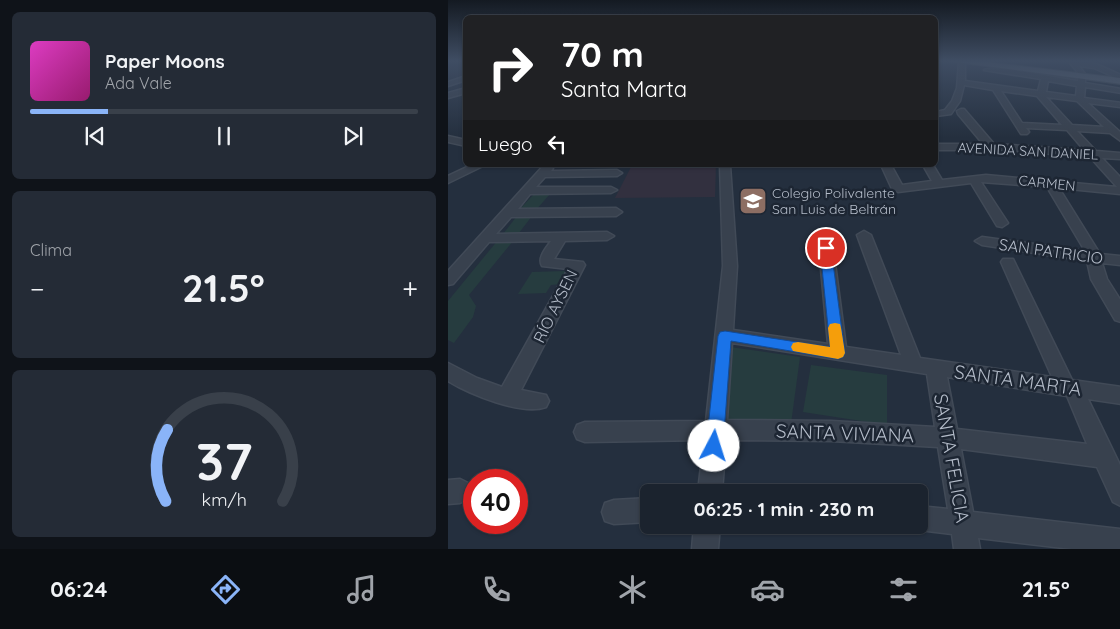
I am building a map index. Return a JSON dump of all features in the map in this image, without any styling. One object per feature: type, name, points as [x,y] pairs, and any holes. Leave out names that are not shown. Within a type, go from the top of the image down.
[{"type":"street","points":[[938,114],[951,110],[961,87]]},
{"type":"street","points":[[989,87],[1120,104],[1119,90],[1106,87]]},
{"type":"street","points":[[1041,94],[1043,87]]},
{"type":"street","points":[[1080,100],[1081,87]]},
{"type":"street","points":[[999,88],[1022,128],[1113,130]]},
{"type":"street","points":[[448,96],[463,91]]},
{"type":"street","points":[[1041,94],[1120,185]]},
{"type":"street","points":[[1080,100],[1120,138]]},
{"type":"street","points":[[961,111],[990,146]]},
{"type":"street","points":[[448,139],[463,142]]},
{"type":"street","name":"AVENIDA SAN DANIEL","points":[[938,147],[990,146],[1120,156]]},
{"type":"street","points":[[448,180],[476,167]]},
{"type":"street","points":[[711,484],[725,336],[730,255],[725,167]]},
{"type":"street","name":"CARMEN","points":[[887,167],[898,189],[1001,178],[1120,191]]},
{"type":"street","points":[[929,167],[939,184]]},
{"type":"street","points":[[448,280],[546,169],[617,173]]},
{"type":"street","points":[[974,180],[1002,223]]},
{"type":"street","points":[[1050,182],[1094,257],[1099,279],[1120,316]]},
{"type":"street","points":[[526,191],[611,190]]},
{"type":"street","points":[[507,213],[616,212]]},
{"type":"street","points":[[864,235],[925,366]]},
{"type":"street","points":[[485,238],[608,236]]},
{"type":"street","name":"RÍO AYSEN","points":[[507,398],[578,265],[547,263],[547,259],[560,237]]},
{"type":"street","name":"SAN PATRICIO","points":[[982,241],[1120,261]]},
{"type":"street","points":[[826,248],[838,353]]},
{"type":"street","points":[[1008,262],[1104,457],[1120,494]]},
{"type":"street","name":"SANTA MARTA","points":[[725,336],[1120,396]]},
{"type":"street","name":"SANTA FELICIA","points":[[925,366],[948,438],[967,549]]},
{"type":"street","points":[[448,371],[474,387],[507,398],[539,401]]},
{"type":"street","name":"SANTA VIVIANA","points":[[585,432],[716,430],[866,432],[948,438],[1104,457]]},
{"type":"street","points":[[614,512],[640,511]]},
{"type":"street","points":[[928,519],[1120,542]]},
{"type":"street","points":[[705,549],[706,534]]},
{"type":"shaded area","points":[[631,167],[716,167],[715,197],[615,198]]},
{"type":"green space","points":[[534,194],[550,194],[536,210],[519,210]]},
{"type":"green space","points":[[517,216],[532,216],[519,233],[503,234]]},
{"type":"green space","points":[[498,240],[513,241],[469,295],[476,306],[473,317],[454,343],[448,340],[448,301]]},
{"type":"green space","points":[[565,271],[567,273],[561,284],[551,285],[546,293],[518,294],[532,272]]},
{"type":"green space","points":[[730,347],[800,357],[791,424],[723,421]]},
{"type":"green space","points":[[811,365],[887,375],[887,425],[803,412]]},
{"type":"slow traffic","points":[[798,347],[838,353],[835,328]]},
{"type":"place","name":"Colegio Polivalente San Luis de Beltrán","points":[[753,201]]},
{"type":"route","points":[[714,446],[725,336],[838,353],[826,248]]}]
